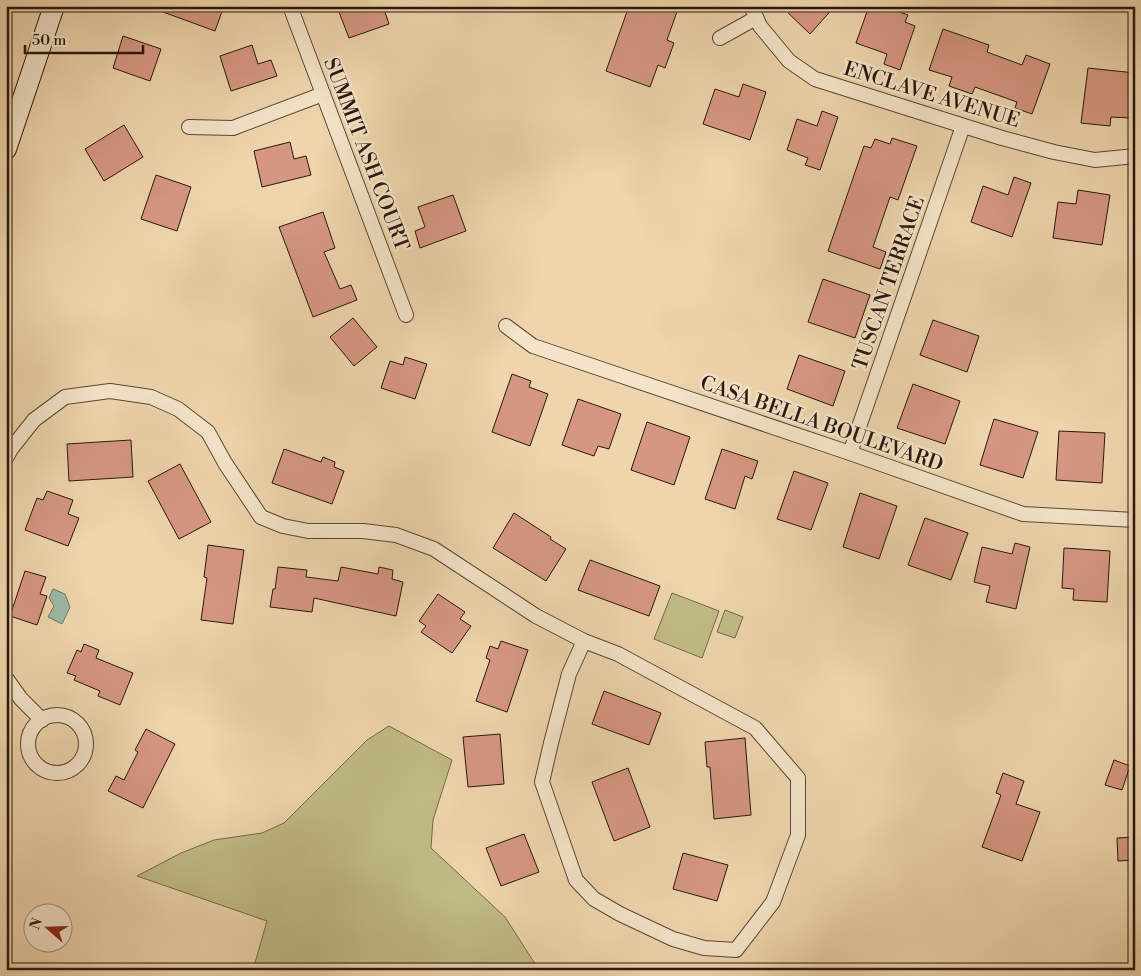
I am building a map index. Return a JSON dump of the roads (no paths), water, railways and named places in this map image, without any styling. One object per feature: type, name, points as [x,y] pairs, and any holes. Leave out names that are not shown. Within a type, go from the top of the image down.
[{"type":"street","points":[[6,149],[54,6]]},
{"type":"street","name":"SUMMIT ASH COURT","points":[[290,6],[406,315]]},
{"type":"street","points":[[720,38],[754,12]]},
{"type":"street","name":"ENCLAVE AVENUE","points":[[754,12],[760,26],[789,62],[815,79],[963,126],[1054,152],[1095,160],[1135,156]]},
{"type":"street","points":[[188,127],[233,128],[323,94]]},
{"type":"street","name":"TUSCAN TERRACE","points":[[850,453],[963,126]]},
{"type":"street","name":"CASA BELLA BOULEVARD","points":[[506,326],[533,346],[850,453],[1023,514],[1135,520]]},
{"type":"street","points":[[6,458],[34,420],[65,397],[110,391],[151,398],[178,409],[208,432],[225,463],[261,517],[283,526],[308,530],[363,531],[396,535],[434,549],[536,616],[584,642],[618,654],[755,728],[798,778],[798,835],[772,902],[736,950],[704,948],[674,939],[620,914],[594,899],[576,880],[542,782],[569,674],[584,642]]},
{"type":"street","points":[[6,678],[21,699],[42,720]]},
{"type":"street","points":[[55,715],[65,716],[71,718],[80,726],[86,742],[85,753],[74,768],[59,773],[49,772],[40,767],[32,758],[29,749],[29,737],[35,726],[42,720],[55,715]]}]
